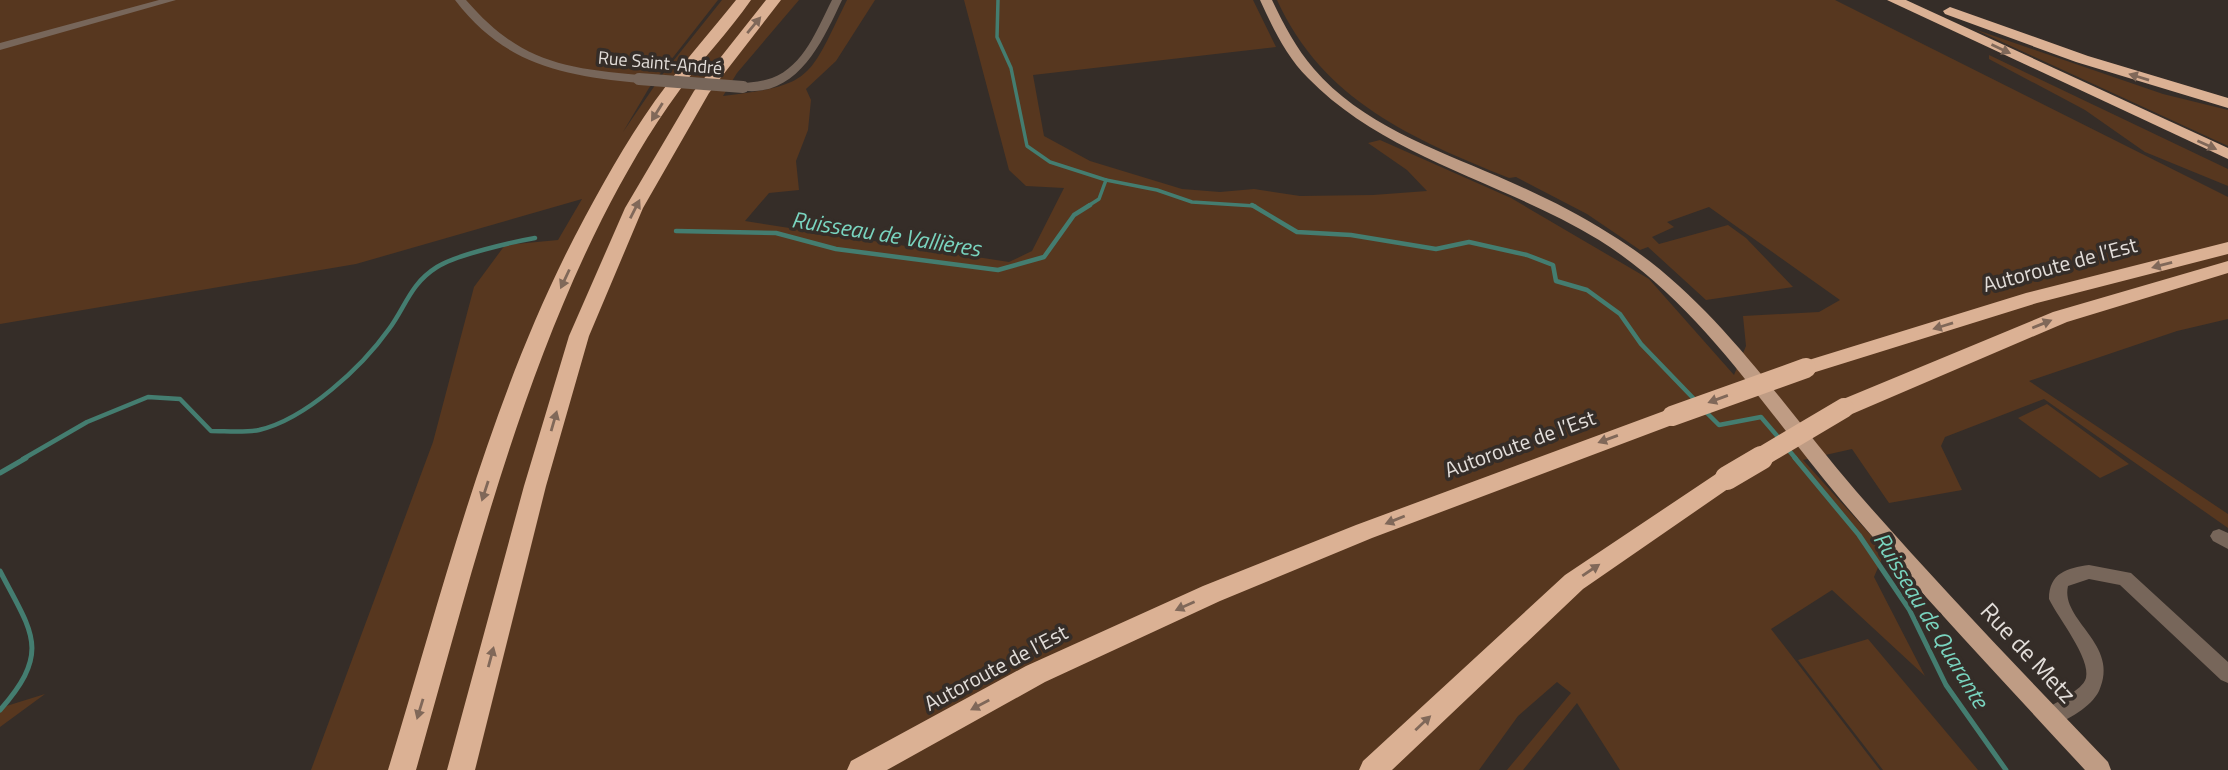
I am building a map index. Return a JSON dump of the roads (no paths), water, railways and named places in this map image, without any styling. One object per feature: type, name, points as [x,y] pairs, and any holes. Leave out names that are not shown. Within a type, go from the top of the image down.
[{"type":"highway","points":[[402,770],[485,489],[539,334],[594,217],[625,164],[671,90],[744,0]]},
{"type":"highway","points":[[461,770],[535,486],[579,336],[634,208],[702,91],[774,0]]},
{"type":"highway","points":[[1894,0],[2228,154]]},
{"type":"highway","points":[[1922,0],[2081,59],[2228,103]]},
{"type":"highway","name":"Autoroute de l’Est","points":[[861,770],[1060,662],[1194,601],[1441,501],[1806,368],[2033,298],[2228,248]]},
{"type":"highway","points":[[1373,770],[1574,582],[1727,478],[1844,408],[2060,317],[2228,267]]},
{"type":"main road","name":"Rue de Metz","points":[[1266,0],[1276,22],[1303,62],[1347,107],[1369,123],[1414,147],[1547,205],[1623,249],[1648,267],[1699,315],[1816,458],[2100,770]]},
{"type":"street","points":[[0,47],[171,0]]},
{"type":"street","name":"Rue Saint-André","points":[[460,0],[494,38],[529,58],[573,71],[743,87],[766,85],[796,71],[806,61],[837,0]]},
{"type":"street","points":[[2051,717],[2078,703],[2092,691],[2096,682],[2097,671],[2092,655],[2059,599],[2058,589],[2062,581],[2072,575],[2089,572],[2125,578],[2228,674]]},
{"type":"waterway","name":"Ruisseau de Vallières","points":[[998,0],[997,37],[1011,68],[1027,146],[1050,162],[1106,180]]},
{"type":"waterway","name":"Ruisseau de Vallières","points":[[1088,206],[1099,199],[1106,180]]},
{"type":"waterway","name":"Ruisseau de Quarante","points":[[1106,180],[1157,190],[1192,202],[1254,206]]},
{"type":"waterway","name":"Ruisseau de Vallières","points":[[676,231],[776,233],[836,249],[998,270],[1044,257],[1074,215],[1090,205]]},
{"type":"waterway","name":"Ruisseau de Quarante","points":[[1254,206],[1297,232],[1351,235],[1436,249],[1469,242],[1527,255],[1553,265],[1556,281],[1587,290],[1620,314],[1641,344],[1695,400]]},
{"type":"waterway","name":"Ruisseau de Vallières","points":[[23,459],[87,422],[148,397],[180,399],[211,431],[253,431],[277,424],[314,403],[348,375],[378,344],[420,281],[437,267],[470,254],[535,238]]},
{"type":"waterway","name":"Ruisseau de Quarante","points":[[1706,412],[1719,425],[1761,417],[1779,438]]},
{"type":"waterway","name":"Ruisseau de Quarante","points":[[1787,448],[1796,459]]},
{"type":"waterway","name":"Ruisseau de Vallières","points":[[0,473],[26,458]]},
{"type":"waterway","name":"Ruisseau de Quarante","points":[[1795,458],[1859,535],[1909,609],[1946,685],[2006,770]]},
{"type":"waterway","name":"Ruisseau de Vallières","points":[[0,571],[21,611],[32,642],[26,672],[0,710]]}]
